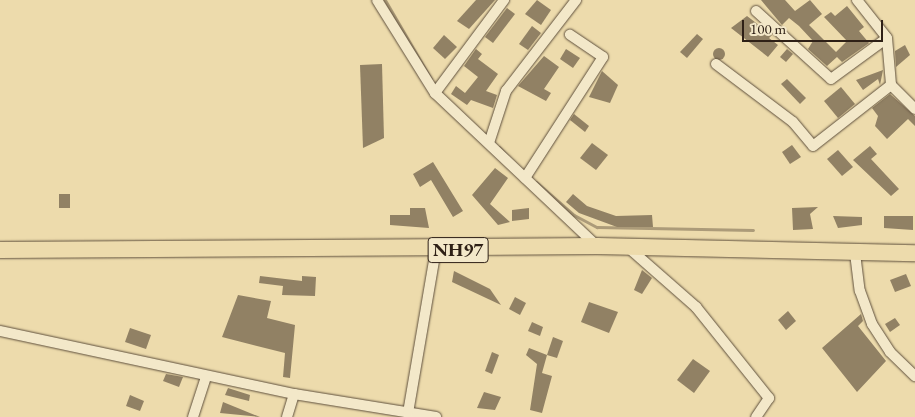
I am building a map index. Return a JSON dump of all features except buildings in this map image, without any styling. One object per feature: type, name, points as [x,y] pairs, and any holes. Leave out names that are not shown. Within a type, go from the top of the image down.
[{"type":"highway","name":"NH97","points":[[0,250],[436,250],[598,246],[915,253]]},
{"type":"street","points":[[377,0],[435,93],[598,246]]},
{"type":"street","points":[[435,93],[504,0]]},
{"type":"street","points":[[489,143],[512,83],[576,0]]},
{"type":"street","points":[[857,0],[887,38],[891,85],[915,109]]},
{"type":"street","points":[[756,11],[831,80],[887,38]]},
{"type":"street","points":[[525,178],[603,57],[570,36]]},
{"type":"street","points":[[716,64],[793,122],[814,146],[891,85]]},
{"type":"street","points":[[630,248],[696,307],[769,398],[756,417]]},
{"type":"street","points":[[408,412],[436,250]]},
{"type":"street","points":[[855,253],[860,291],[872,324],[890,352],[915,376]]},
{"type":"street","points":[[0,330],[294,394],[436,417]]},
{"type":"street","points":[[194,417],[206,376]]},
{"type":"street","points":[[287,417],[294,394]]},
{"type":"waterway","points":[[385,0],[431,79]]},
{"type":"waterway","points":[[499,147],[511,160]]},
{"type":"waterway","points":[[536,182],[574,215],[597,227],[753,230]]}]
